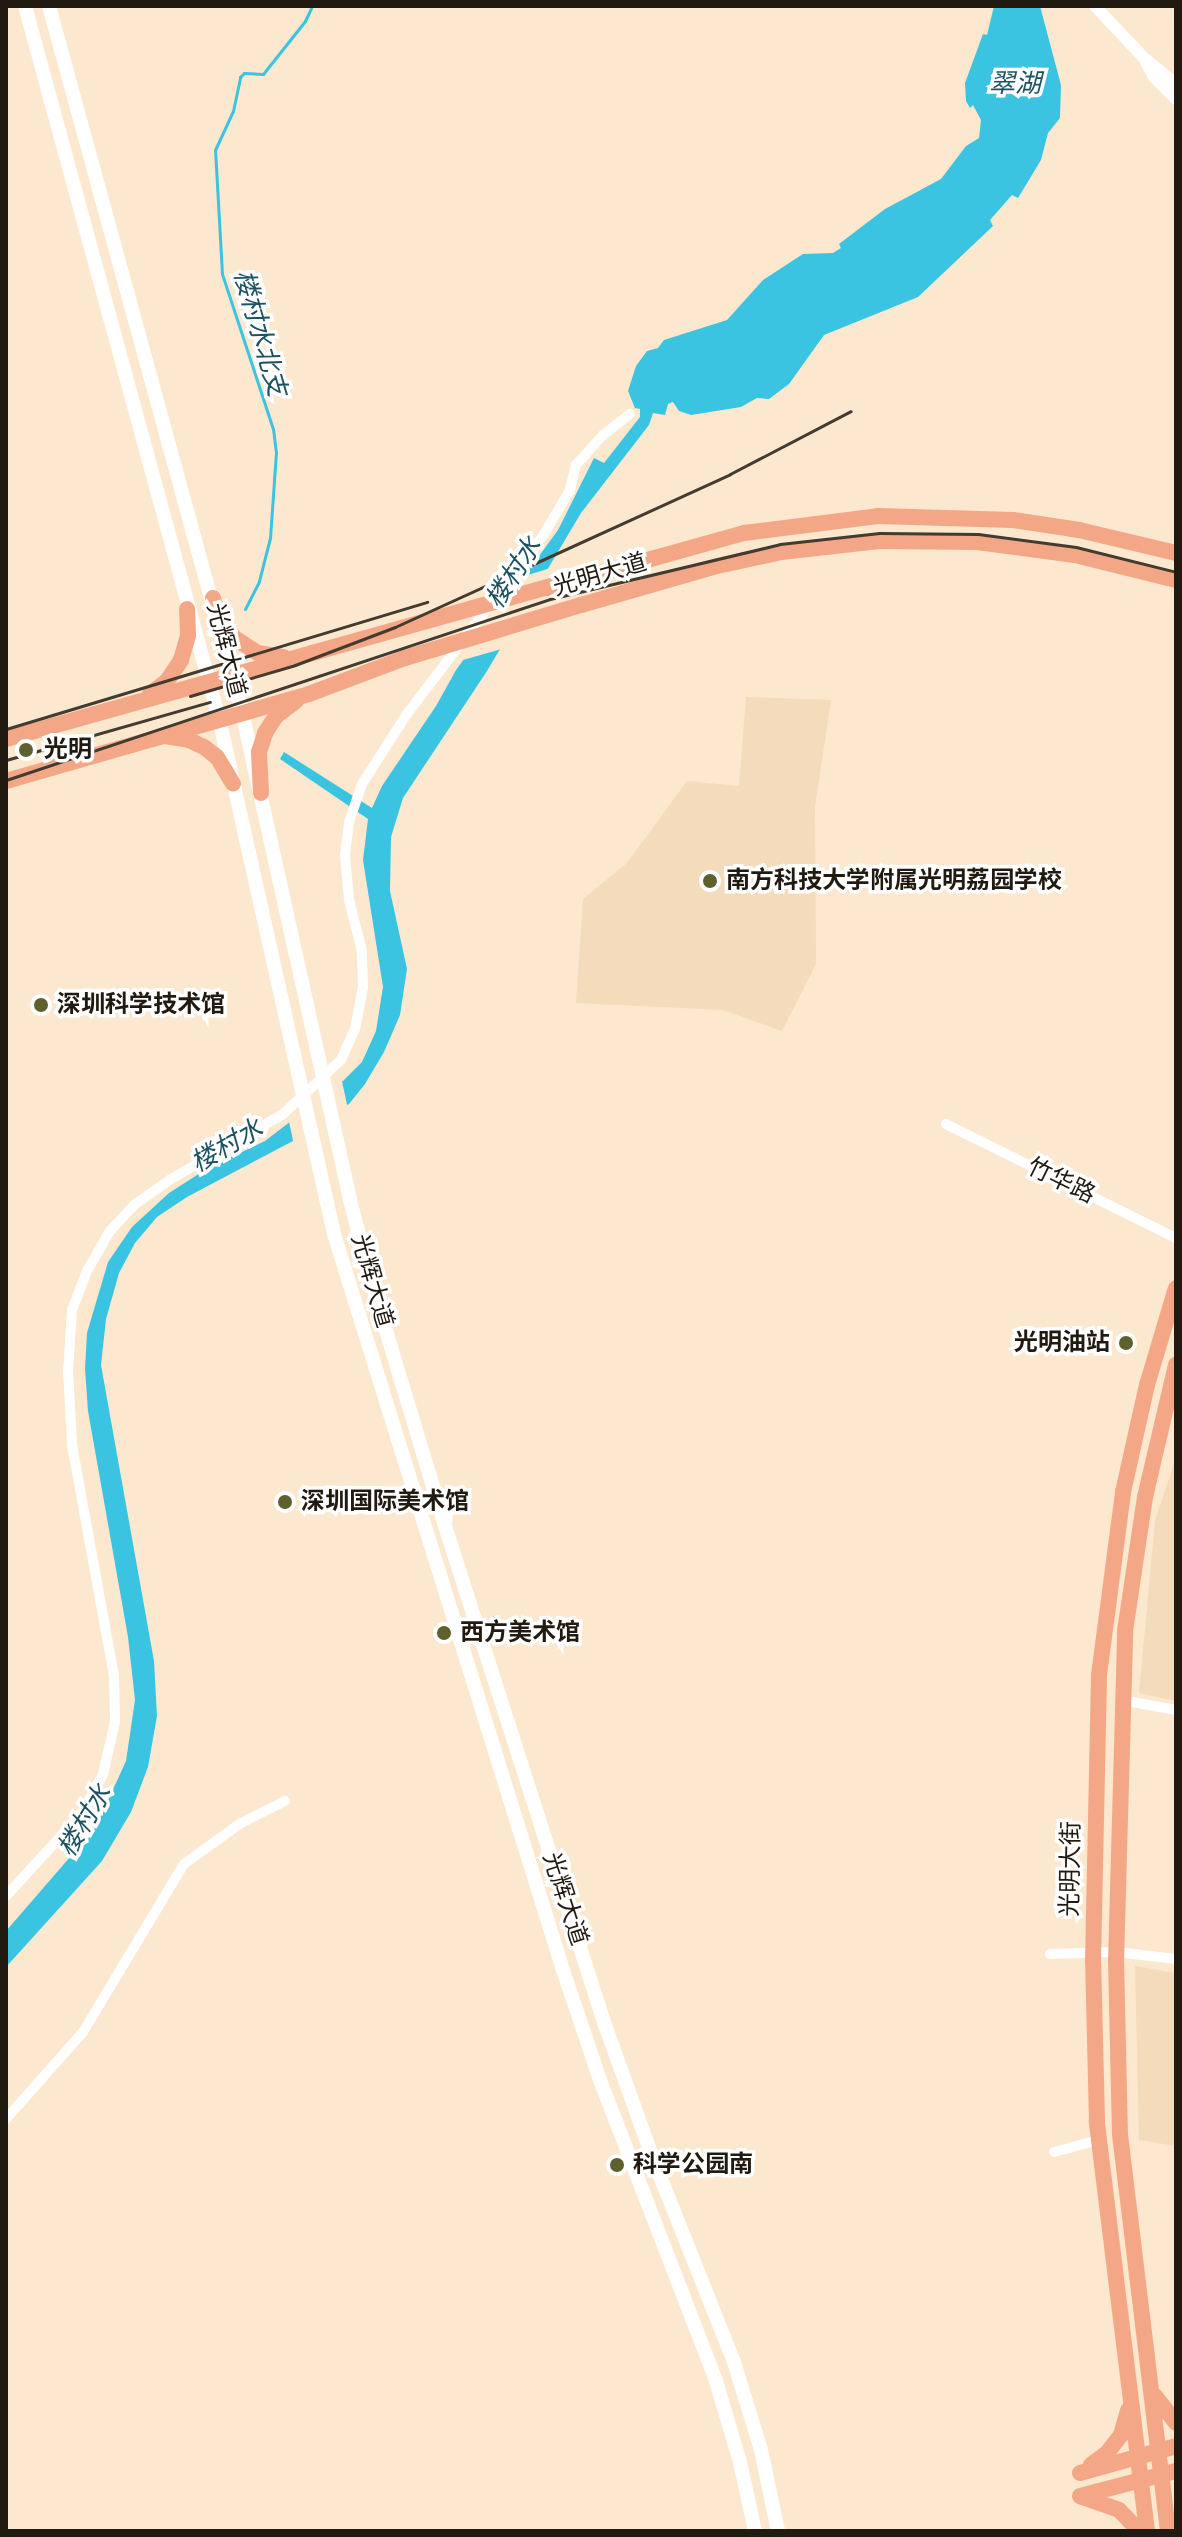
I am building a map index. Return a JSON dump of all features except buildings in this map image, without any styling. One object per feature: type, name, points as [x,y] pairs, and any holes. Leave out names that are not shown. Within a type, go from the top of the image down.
[{"type":"main road","name":"光辉大道","points":[[25,6],[219,718],[334,1234],[463,1657],[600,2080],[716,2381],[740,2462],[755,2531]]},
{"type":"main road","name":"光辉大道","points":[[49,6],[242,712],[371,1281],[445,1526],[604,2022],[652,2156],[734,2362],[761,2450],[778,2531]]},
{"type":"main road","name":"光明大道","points":[[547,588],[744,533],[878,516],[1013,520],[1079,530],[1176,553]]},
{"type":"main road","name":"光明大道","points":[[6,781],[309,694],[405,658],[581,605],[749,559],[879,541],[944,541],[1010,545],[1093,559],[1176,580]]},
{"type":"main road","name":"光明大道","points":[[6,739],[615,569]]},
{"type":"main road","points":[[213,598],[224,625],[245,646],[272,656],[301,655]]},
{"type":"main road","points":[[135,702],[158,690],[181,660],[188,635],[187,609]]},
{"type":"main road","points":[[261,793],[258,762],[265,733],[276,716],[309,694]]},
{"type":"main road","points":[[156,737],[180,738],[204,747],[217,757],[233,784]]},
{"type":"main road","name":"光明大街","points":[[1147,2531],[1099,2140],[1093,1951],[1099,1675],[1108,1583],[1132,1447],[1176,1288]]},
{"type":"main road","name":"光明大街","points":[[1168,2531],[1169,2473],[1159,2451],[1120,2135],[1116,1952],[1121,1700],[1137,1541],[1176,1365]]},
{"type":"main road","points":[[1151,2388],[1176,2423]]},
{"type":"main road","points":[[1131,2394],[1121,2435],[1107,2453],[1080,2473],[1176,2446]]},
{"type":"main road","points":[[1139,2531],[1119,2510],[1080,2496],[1169,2473]]},
{"type":"street","points":[[1095,6],[1145,59],[1176,84]]},
{"type":"street","points":[[1145,59],[1154,77],[1176,99]]},
{"type":"street","points":[[6,1896],[82,1813],[103,1774],[115,1722],[114,1676],[72,1444],[68,1371],[72,1310],[87,1271],[110,1231],[134,1205],[171,1179],[283,1114],[341,1060],[355,1029],[363,987],[362,951],[349,900],[345,855],[349,822],[362,784],[407,714],[544,534],[570,490],[576,465],[603,435],[630,414]]},
{"type":"street","name":"竹华路","points":[[946,1124],[1176,1238]]},
{"type":"street","points":[[1121,1700],[1176,1710]]},
{"type":"street","points":[[6,2119],[83,2032],[184,1864],[241,1823],[285,1801]]},
{"type":"street","points":[[1050,1954],[1093,1951],[1176,1959]]},
{"type":"street","points":[[1054,2152],[1099,2140]]},
{"type":"shaded area","name":"南方科技大学附属光明荔园学校","points":[[746,697],[831,700],[815,807],[816,964],[782,1031],[723,1010],[576,1003],[583,899],[627,863],[687,781],[739,786]]},
{"type":"shaded area","points":[[1176,1457],[1176,1701],[1139,1693],[1155,1521]]},
{"type":"shaded area","points":[[1135,1966],[1176,1973],[1176,2146],[1139,2140]]},
{"type":"water","name":"翠湖","points":[[994,6],[1040,6],[1061,85],[1060,118],[1048,133],[1041,160],[1018,198],[1012,195],[990,220],[993,226],[918,297],[824,335],[789,384],[769,399],[757,398],[741,407],[691,415],[679,411],[673,402],[668,404],[665,415],[653,413],[649,425],[581,513],[487,671],[403,798],[391,837],[390,891],[407,969],[400,1015],[384,1052],[365,1084],[349,1104],[293,1141],[187,1197],[157,1217],[135,1243],[119,1273],[106,1319],[101,1365],[154,1661],[157,1716],[148,1767],[131,1812],[102,1861],[6,1967],[6,1931],[96,1827],[126,1761],[135,1700],[128,1637],[88,1411],[85,1369],[87,1333],[108,1262],[132,1227],[169,1193],[208,1168],[265,1141],[343,1081],[362,1062],[376,1031],[383,987],[363,860],[368,819],[280,759],[284,752],[372,808],[382,786],[436,706],[456,670],[558,530],[594,458],[604,463],[640,417],[640,409],[635,408],[628,391],[636,366],[647,351],[658,348],[664,340],[727,320],[763,280],[803,254],[833,253],[841,248],[839,244],[885,209],[941,179],[966,146],[979,138],[981,120],[973,105],[970,108],[966,101],[965,83],[983,34],[987,35]]},
{"type":"pier","points":[[554,567],[505,648],[456,662],[518,578]]},
{"type":"pier","points":[[341,1077],[348,1109],[294,1145],[288,1117]]},
{"type":"waterway","name":"楼村水北支","points":[[245,609],[259,581],[270,538],[276,453],[273,429],[222,274],[215,150],[233,111],[240,77],[244,73],[263,74],[305,21],[312,6]]},
{"type":"railway","points":[[190,696],[295,665],[395,627],[730,474],[851,411]]},
{"type":"railway","points":[[6,780],[550,599],[780,544],[879,533],[978,534],[1076,547],[1176,572]]},
{"type":"railway","points":[[6,729],[427,602]]},
{"type":"railway","points":[[6,760],[210,702]]},
{"type":"place","name":"光明","points":[[26,750]]},
{"type":"place","name":"南方科技大学附属光明荔园学校","points":[[710,881]]},
{"type":"place","name":"深圳科学技术馆","points":[[41,1005]]},
{"type":"place","name":"光明油站","points":[[1126,1343]]},
{"type":"place","name":"深圳国际美术馆","points":[[285,1502]]},
{"type":"place","name":"西方美术馆","points":[[444,1633]]},
{"type":"place","name":"科学公园南","points":[[617,2165]]},
{"type":"water label","name":"楼村水","points":[[514,573]]},
{"type":"water label","name":"楼村水","points":[[227,1146]]},
{"type":"water label","name":"楼村水","points":[[85,1821]]}]
